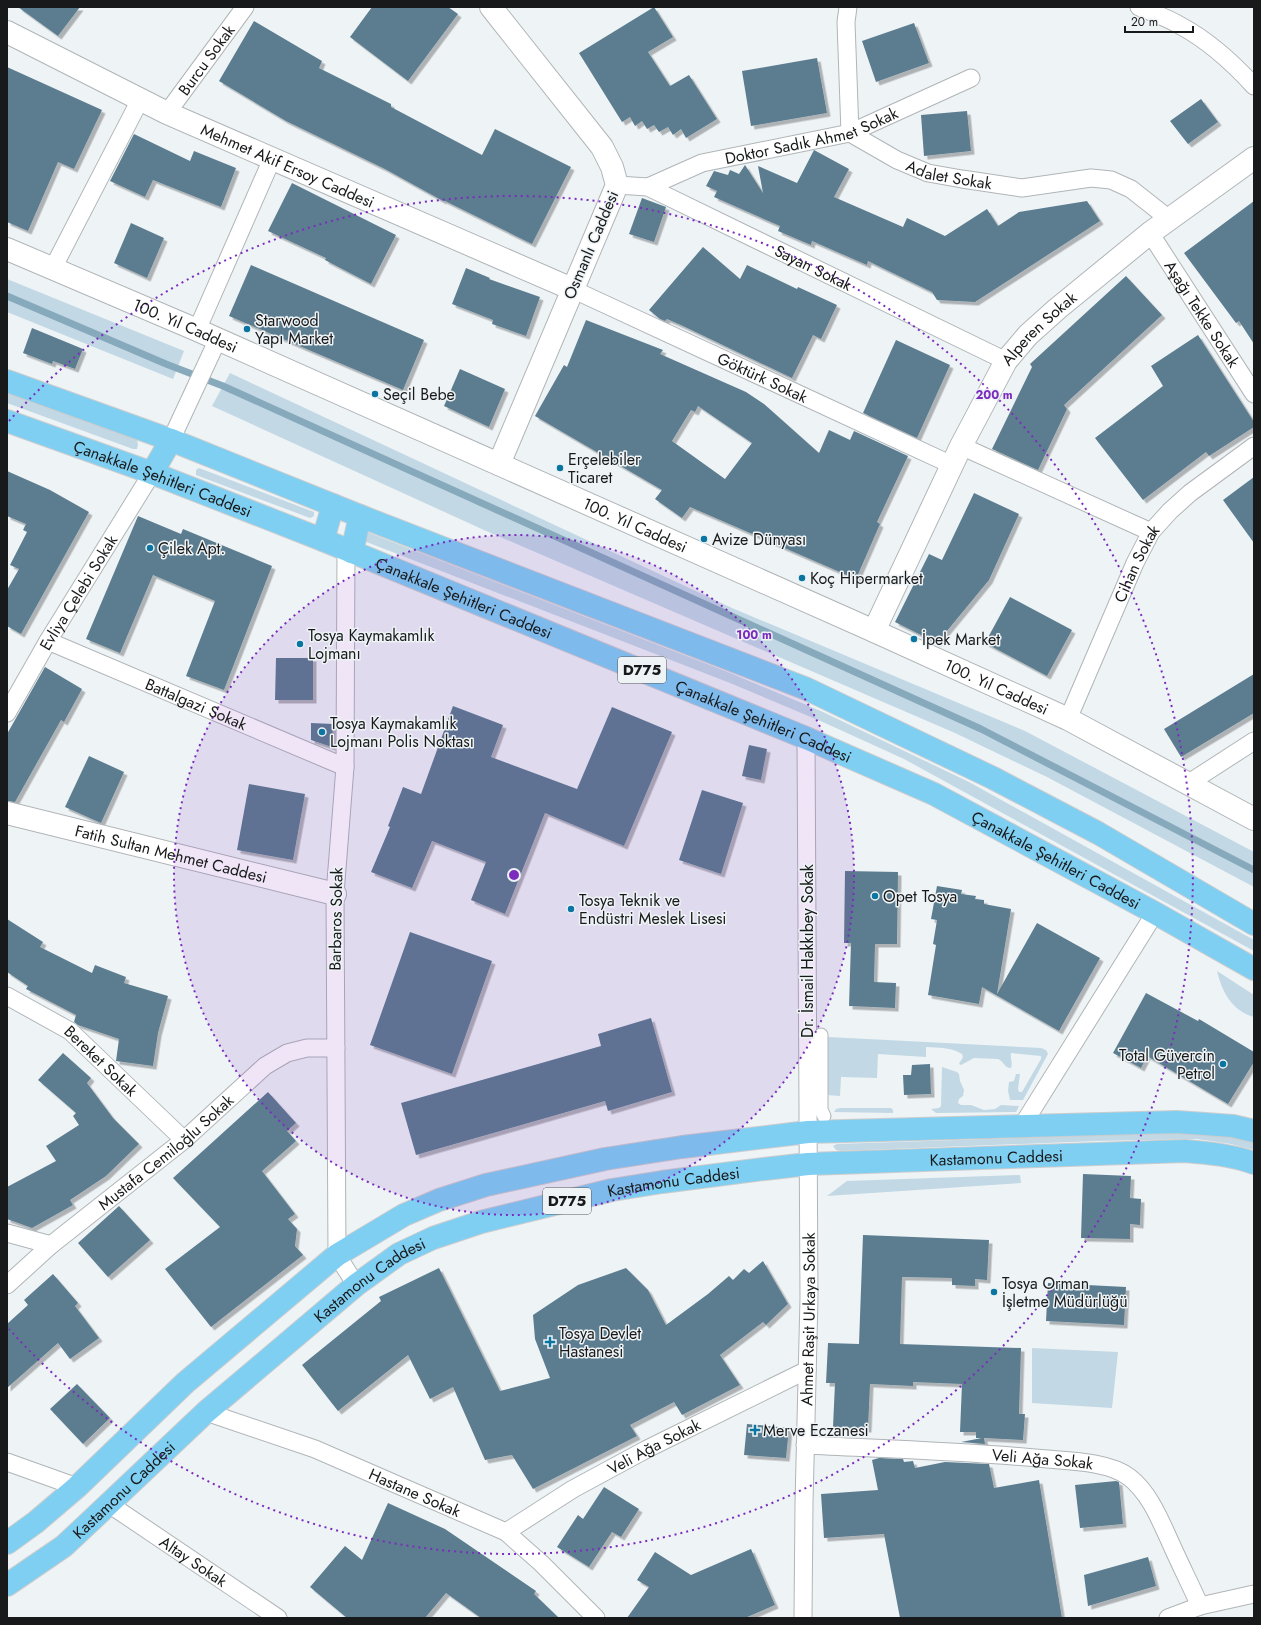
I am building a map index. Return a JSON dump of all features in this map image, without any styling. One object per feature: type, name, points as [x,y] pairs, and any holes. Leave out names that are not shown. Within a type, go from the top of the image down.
[{"type":"main road","name":"D775","points":[[7,381],[172,440],[360,516],[807,689],[993,778],[1091,830],[1254,924]]},
{"type":"main road","name":"Çanakkale Şehitleri Caddesi","points":[[7,421],[152,473],[349,550],[806,738],[934,794],[1155,913],[1254,969]]},
{"type":"main road","points":[[152,473],[172,440]]},
{"type":"main road","points":[[324,540],[333,505]]},
{"type":"main road","points":[[349,550],[360,516]]},
{"type":"main road","name":"Kastamonu Caddesi","points":[[7,1543],[36,1522],[77,1487],[185,1383],[337,1255],[404,1215],[439,1200],[486,1185],[606,1160],[682,1147],[808,1132],[1177,1122],[1233,1126],[1254,1131]]},
{"type":"main road","name":"Kastamonu Caddesi","points":[[7,1585],[64,1546],[206,1412],[356,1285],[400,1254],[434,1238],[481,1222],[612,1190],[662,1182],[808,1164],[1185,1151],[1214,1153],[1254,1163]]},
{"type":"street","name":"Burcu Sokak","points":[[167,113],[245,7]]},
{"type":"street","name":"Osmanlı Caddesi","points":[[491,7],[602,147],[612,167],[618,185],[498,464]]},
{"type":"street","points":[[848,7],[846,22],[850,133]]},
{"type":"street","points":[[1139,7],[1180,25],[1211,45],[1236,66],[1254,86]]},
{"type":"street","name":"Mehmet Akif Ersoy Caddesi","points":[[7,32],[167,113],[572,289]]},
{"type":"street","name":"Doktor Sadık Ahmet Sokak","points":[[648,187],[702,163],[850,133],[971,78]]},
{"type":"street","points":[[53,268],[140,100]]},
{"type":"street","name":"Adalet Sokak","points":[[850,133],[897,160],[928,173],[1022,188],[1091,178],[1111,180],[1131,189],[1169,219]]},
{"type":"street","name":"Alperen Sokak","points":[[874,631],[952,465],[1006,361],[1028,335],[1057,309],[1150,233],[1254,158]]},
{"type":"street","points":[[197,330],[272,159]]},
{"type":"street","name":"Sayan Sokak","points":[[618,185],[648,187],[1006,361]]},
{"type":"street","name":"Aşağı Tekke Sokak","points":[[1150,233],[1254,394]]},
{"type":"street","name":"100. Yıl Caddesi","points":[[7,249],[218,339],[1068,719],[1254,819]]},
{"type":"street","name":"Göktürk Sokak","points":[[572,289],[952,465]]},
{"type":"street","points":[[172,440],[218,339]]},
{"type":"street","points":[[962,446],[1151,532]]},
{"type":"street","name":"Cihan Sokak","points":[[1068,719],[1135,564],[1151,532],[1170,511],[1190,493],[1254,446]]},
{"type":"street","name":"Evliya Çelebi Sokak","points":[[7,714],[48,641],[152,473]]},
{"type":"street","name":"Barbaros Sokak","points":[[337,1255],[335,894],[345,766],[349,550]]},
{"type":"street","name":"Battalgazi Sokak","points":[[48,641],[345,766]]},
{"type":"street","name":"Dr. İsmail Hakkıbey Sokak","points":[[806,738],[808,1164]]},
{"type":"street","points":[[1189,783],[1254,741]]},
{"type":"street","name":"Fatih Sultan Mehmet Caddesi","points":[[7,813],[335,894]]},
{"type":"street","points":[[1022,1126],[1155,913]]},
{"type":"street","name":"Bereket Sokak","points":[[7,996],[70,1031],[184,1140]]},
{"type":"street","points":[[821,1035],[821,1110],[824,1116]]},
{"type":"street","name":"Mustafa Cemiloğlu Sokak","points":[[7,1284],[51,1245],[184,1140],[264,1066],[287,1053],[307,1048],[336,1048]]},
{"type":"street","name":"Ahmet Raşit Urkaya Sokak","points":[[803,1618],[807,1370],[808,1164]]},
{"type":"street","points":[[7,1233],[51,1245]]},
{"type":"street","points":[[337,1255],[356,1285]]},
{"type":"street","name":"Veli Ağa Sokak","points":[[506,1532],[579,1485],[647,1448],[807,1370]]},
{"type":"street","name":"Hastane Sokak","points":[[206,1412],[315,1449],[506,1532],[541,1563],[596,1618]]},
{"type":"street","name":"Veli Ağa Sokak","points":[[805,1445],[1024,1456],[1082,1462],[1113,1469],[1129,1477],[1147,1497],[1161,1523],[1200,1606]]},
{"type":"street","points":[[7,1462],[77,1487]]},
{"type":"street","name":"Altay Sokak","points":[[109,1504],[274,1617]]},
{"type":"street","points":[[1168,1618],[1200,1606],[1254,1594]]},
{"type":"shaded area","points":[[7,279],[184,351],[173,379],[7,312]]},
{"type":"shaded area","points":[[230,373],[732,608],[1025,731],[1254,852],[1254,887],[1047,777],[955,733],[484,530],[212,406]]},
{"type":"shaded area","points":[[7,391],[137,439],[137,449],[133,449],[7,403]]},
{"type":"shaded area","points":[[199,468],[314,512],[314,516],[310,518],[196,475],[196,470]]},
{"type":"shaded area","points":[[367,532],[728,672],[823,712],[969,782],[1254,940],[1254,951],[904,759],[825,723],[730,683],[364,541]]},
{"type":"shaded area","points":[[1217,971],[1254,995],[1254,1017],[1240,1010],[1229,1000],[1219,979]]},
{"type":"shaded area","points":[[828,1037],[1041,1048],[1046,1050],[1048,1054],[1023,1100],[1010,1100],[1008,1091],[1009,1082],[1014,1081],[1016,1074],[1020,1074],[1018,1089],[1019,1092],[1022,1092],[1041,1059],[1041,1056],[1011,1053],[1011,1068],[1007,1067],[998,1059],[974,1058],[961,1065],[959,1064],[963,1057],[962,1054],[944,1048],[926,1047],[926,1057],[878,1054],[877,1078],[841,1077],[840,1096],[827,1095]]},
{"type":"shaded area","points":[[942,1067],[959,1074],[964,1090],[963,1096],[959,1099],[958,1103],[961,1105],[971,1105],[984,1110],[995,1109],[1001,1105],[1019,1106],[1016,1112],[936,1113],[931,1109],[939,1108],[941,1106]]},
{"type":"shaded area","points":[[891,1108],[893,1113],[834,1112],[836,1109]]},
{"type":"shaded area","points":[[1195,1132],[1225,1136],[1254,1143],[1254,1150],[1231,1144],[1197,1139],[1097,1141],[840,1151],[836,1150],[833,1146],[837,1144]]},
{"type":"shaded area","points":[[1020,1175],[1021,1183],[827,1196],[847,1181]]},
{"type":"shaded area","points":[[1032,1348],[1118,1352],[1112,1408],[1032,1403]]},
{"type":"building","points":[[18,7],[80,7],[58,36]]},
{"type":"building","points":[[372,7],[448,7],[458,14],[408,81],[350,37]]},
{"type":"building","points":[[654,7],[673,37],[648,52],[670,86],[689,75],[717,119],[686,138],[681,129],[673,135],[668,127],[659,132],[654,125],[647,129],[642,121],[635,126],[630,117],[622,122],[579,53]]},
{"type":"building","points":[[254,21],[322,61],[319,68],[391,104],[391,107],[482,155],[495,129],[571,167],[532,244],[443,201],[385,169],[286,121],[219,81]]},
{"type":"building","points":[[914,23],[929,63],[876,82],[862,41]]},
{"type":"building","points":[[817,58],[827,113],[751,126],[742,71]]},
{"type":"building","points":[[7,67],[102,110],[74,169],[58,162],[28,231],[7,222]]},
{"type":"building","points":[[1201,99],[1218,122],[1188,144],[1170,121]]},
{"type":"building","points":[[967,111],[971,151],[924,156],[921,115]]},
{"type":"building","points":[[134,134],[190,161],[194,151],[236,168],[221,207],[153,180],[145,197],[110,181]]},
{"type":"building","points":[[814,150],[849,169],[834,197],[903,227],[907,218],[945,236],[987,209],[998,226],[1019,212],[1087,201],[1100,221],[975,302],[937,300],[932,292],[868,261],[867,265],[812,241],[811,245],[778,231],[780,226],[714,197],[717,191],[706,186],[714,171],[728,175],[730,170],[739,174],[745,165],[763,193],[758,166],[797,183]]},
{"type":"building","points":[[292,183],[396,235],[371,284],[325,260],[326,258],[268,231]]},
{"type":"building","points":[[642,198],[666,207],[654,242],[629,234]]},
{"type":"building","points":[[1254,201],[1254,344],[1239,321],[1236,323],[1184,253]]},
{"type":"building","points":[[131,223],[164,238],[147,278],[114,263]]},
{"type":"building","points":[[703,247],[740,279],[747,265],[797,289],[798,287],[837,305],[821,339],[813,335],[792,378],[683,326],[667,319],[665,321],[660,319],[649,310]]},
{"type":"building","points":[[251,265],[424,340],[403,390],[229,316]]},
{"type":"building","points":[[466,268],[490,278],[489,279],[540,297],[526,336],[492,324],[493,320],[452,304]]},
{"type":"building","points":[[1126,276],[1162,315],[1064,405],[1067,409],[1038,470],[992,449],[1032,367],[1030,364]]},
{"type":"building","points":[[586,320],[663,350],[660,354],[746,392],[764,404],[819,453],[829,430],[850,440],[854,431],[908,456],[877,522],[880,524],[856,579],[690,507],[682,518],[655,499],[662,490],[535,416],[564,365],[567,367]],"holes":[[[698,406],[752,443],[725,479],[672,441],[691,410],[695,412]]]},
{"type":"building","points":[[32,328],[83,349],[75,369],[53,361],[52,364],[23,353]]},
{"type":"building","points":[[1198,335],[1254,422],[1254,427],[1209,456],[1206,452],[1143,500],[1095,438],[1163,386],[1151,366]]},
{"type":"building","points":[[896,340],[950,365],[917,438],[863,413]]},
{"type":"building","points":[[460,369],[505,389],[489,427],[444,406]]},
{"type":"building","points":[[7,471],[50,490],[89,512],[21,634],[7,626],[7,590],[19,569],[10,565],[27,532],[23,530],[26,524],[7,516]]},
{"type":"building","points":[[1254,477],[1254,543],[1223,500]]},
{"type":"building","points":[[974,493],[1019,514],[989,580],[937,643],[895,622],[929,554],[942,560]]},
{"type":"building","points":[[138,516],[181,534],[183,529],[272,566],[224,690],[186,676],[215,601],[153,575],[120,653],[86,639]]},
{"type":"building","points":[[1010,597],[1072,630],[1047,676],[985,643]]},
{"type":"building","name":"Tosya Kaymakamlık Lojmanı","points":[[276,658],[313,658],[313,700],[275,700]]},
{"type":"building","points":[[45,667],[82,689],[64,722],[61,720],[15,802],[7,801],[7,734]]},
{"type":"building","points":[[1254,674],[1254,713],[1181,757],[1164,729]]},
{"type":"building","points":[[453,706],[503,725],[491,757],[577,789],[612,707],[672,732],[624,846],[545,813],[505,914],[471,900],[486,862],[432,841],[412,888],[371,872],[390,827],[388,826],[403,787],[421,794]]},
{"type":"building","name":"Tosya Kaymakamlık Lojmanı Polis Noktası","points":[[311,723],[333,724],[332,747],[311,740]]},
{"type":"building","points":[[749,745],[767,749],[761,780],[742,776]]},
{"type":"building","points":[[89,756],[124,772],[101,823],[65,807]]},
{"type":"building","points":[[249,784],[305,794],[293,860],[237,850]]},
{"type":"building","points":[[702,790],[743,803],[721,874],[679,860]]},
{"type":"building","points":[[845,871],[898,872],[897,944],[875,944],[874,982],[896,983],[895,1008],[849,1006],[851,943],[844,943]]},
{"type":"building","points":[[937,886],[962,890],[961,894],[976,896],[975,899],[984,900],[984,904],[1011,909],[997,994],[1037,923],[1100,958],[1059,1031],[982,987],[979,1004],[928,995],[936,945],[933,944],[937,920],[931,919]]},
{"type":"building","points":[[7,919],[43,942],[40,947],[92,973],[95,965],[126,977],[124,983],[168,996],[158,1033],[153,1066],[116,1061],[119,1039],[78,1025],[74,1022],[76,1015],[26,989],[28,986],[7,972]]},
{"type":"building","points":[[410,932],[492,961],[452,1074],[370,1045]]},
{"type":"building","points":[[1146,993],[1198,1021],[1199,1019],[1254,1052],[1254,1062],[1228,1104],[1147,1056],[1141,1068],[1113,1053]]},
{"type":"building","points":[[651,1018],[672,1092],[608,1111],[605,1101],[416,1155],[401,1103],[601,1046],[598,1034]]},
{"type":"building","points":[[63,1053],[91,1078],[87,1083],[113,1118],[139,1144],[106,1176],[70,1200],[73,1205],[32,1228],[7,1219],[7,1187],[56,1161],[46,1146],[79,1125],[73,1116],[76,1113],[38,1080]]},
{"type":"building","points":[[930,1064],[931,1094],[904,1095],[903,1075],[911,1075],[912,1065]]},
{"type":"building","points":[[268,1092],[296,1123],[287,1131],[296,1141],[262,1171],[295,1214],[288,1219],[297,1229],[295,1246],[303,1255],[211,1327],[165,1269],[220,1227],[173,1178]]},
{"type":"building","points":[[1083,1174],[1131,1176],[1130,1198],[1141,1199],[1140,1225],[1130,1224],[1130,1239],[1081,1238]]},
{"type":"building","points":[[119,1206],[150,1240],[108,1277],[78,1243]]},
{"type":"building","points":[[863,1235],[989,1240],[987,1280],[975,1279],[975,1286],[952,1285],[952,1278],[902,1277],[900,1344],[1021,1348],[1019,1414],[1025,1414],[1023,1440],[984,1438],[985,1444],[961,1442],[982,1438],[976,1438],[976,1432],[960,1432],[962,1384],[913,1382],[913,1386],[870,1384],[868,1429],[833,1427],[835,1383],[826,1383],[828,1343],[859,1344]]},
{"type":"building","points":[[763,1261],[788,1304],[766,1325],[763,1322],[720,1355],[740,1385],[682,1415],[674,1402],[630,1425],[637,1436],[533,1489],[512,1455],[485,1460],[453,1387],[430,1399],[408,1355],[338,1411],[302,1365],[381,1301],[379,1297],[439,1268],[500,1391],[550,1378],[535,1339],[533,1315],[578,1285],[626,1268],[648,1290],[666,1325],[708,1294],[729,1276],[733,1280],[744,1269],[749,1273]]},
{"type":"building","points":[[53,1274],[78,1303],[75,1306],[99,1338],[70,1359],[58,1343],[7,1388],[7,1324],[28,1305],[24,1300]]},
{"type":"building","points":[[1048,1283],[1126,1287],[1124,1325],[1046,1321]]},
{"type":"building","points":[[77,1384],[110,1418],[83,1444],[50,1409]]},
{"type":"building","points":[[747,1424],[789,1428],[786,1458],[744,1455]]},
{"type":"building","points":[[879,1458],[903,1459],[904,1462],[913,1461],[915,1468],[945,1462],[989,1464],[994,1488],[1039,1480],[1062,1618],[900,1618],[884,1534],[824,1538],[821,1494],[878,1490],[872,1460]]},
{"type":"building","points":[[1116,1481],[1119,1482],[1123,1524],[1080,1528],[1075,1485]]},
{"type":"building","points":[[604,1487],[639,1509],[621,1537],[612,1532],[589,1567],[557,1547],[578,1515],[583,1519]]},
{"type":"building","points":[[388,1503],[445,1529],[536,1591],[534,1594],[559,1618],[481,1618],[446,1593],[425,1618],[347,1618],[310,1587],[345,1546],[362,1560]]},
{"type":"building","points":[[751,1549],[775,1605],[745,1618],[627,1618],[649,1587],[637,1580],[655,1552],[691,1575]]},
{"type":"building","points":[[1148,1557],[1156,1586],[1088,1606],[1084,1575]]},
{"type":"waterway","points":[[7,296],[166,364],[223,386],[981,729],[1254,870]]},
{"type":"place","name":"Starwood Yapı Market","points":[[247,329]]},
{"type":"place","name":"Seçil Bebe","points":[[375,394]]},
{"type":"place","name":"Erçelebiler Ticaret","points":[[560,468]]},
{"type":"place","name":"Avize Dünyası","points":[[704,539]]},
{"type":"place","name":"Çilek Apt.","points":[[150,548]]},
{"type":"place","name":"Koç Hipermarket","points":[[802,578]]},
{"type":"place","name":"İpek Market","points":[[914,639]]},
{"type":"place","name":"Tosya Kaymakamlık Lojmanı","points":[[300,644]]},
{"type":"place","name":"Tosya Kaymakamlık Lojmanı Polis Noktası","points":[[322,732]]},
{"type":"place","name":"Opet Tosya","points":[[875,896]]},
{"type":"place","name":"Tosya Teknik ve Endüstri Meslek Lisesi","points":[[571,909]]},
{"type":"place","name":"Total Güvercin Petrol","points":[[1223,1064]]},
{"type":"place","name":"Tosya Orman İşletme Müdürlüğü","points":[[994,1292]]},
{"type":"place","name":"Tosya Devlet Hastanesi","points":[[550,1342]]},
{"type":"place","name":"Merve Eczanesi","points":[[755,1430]]}]
